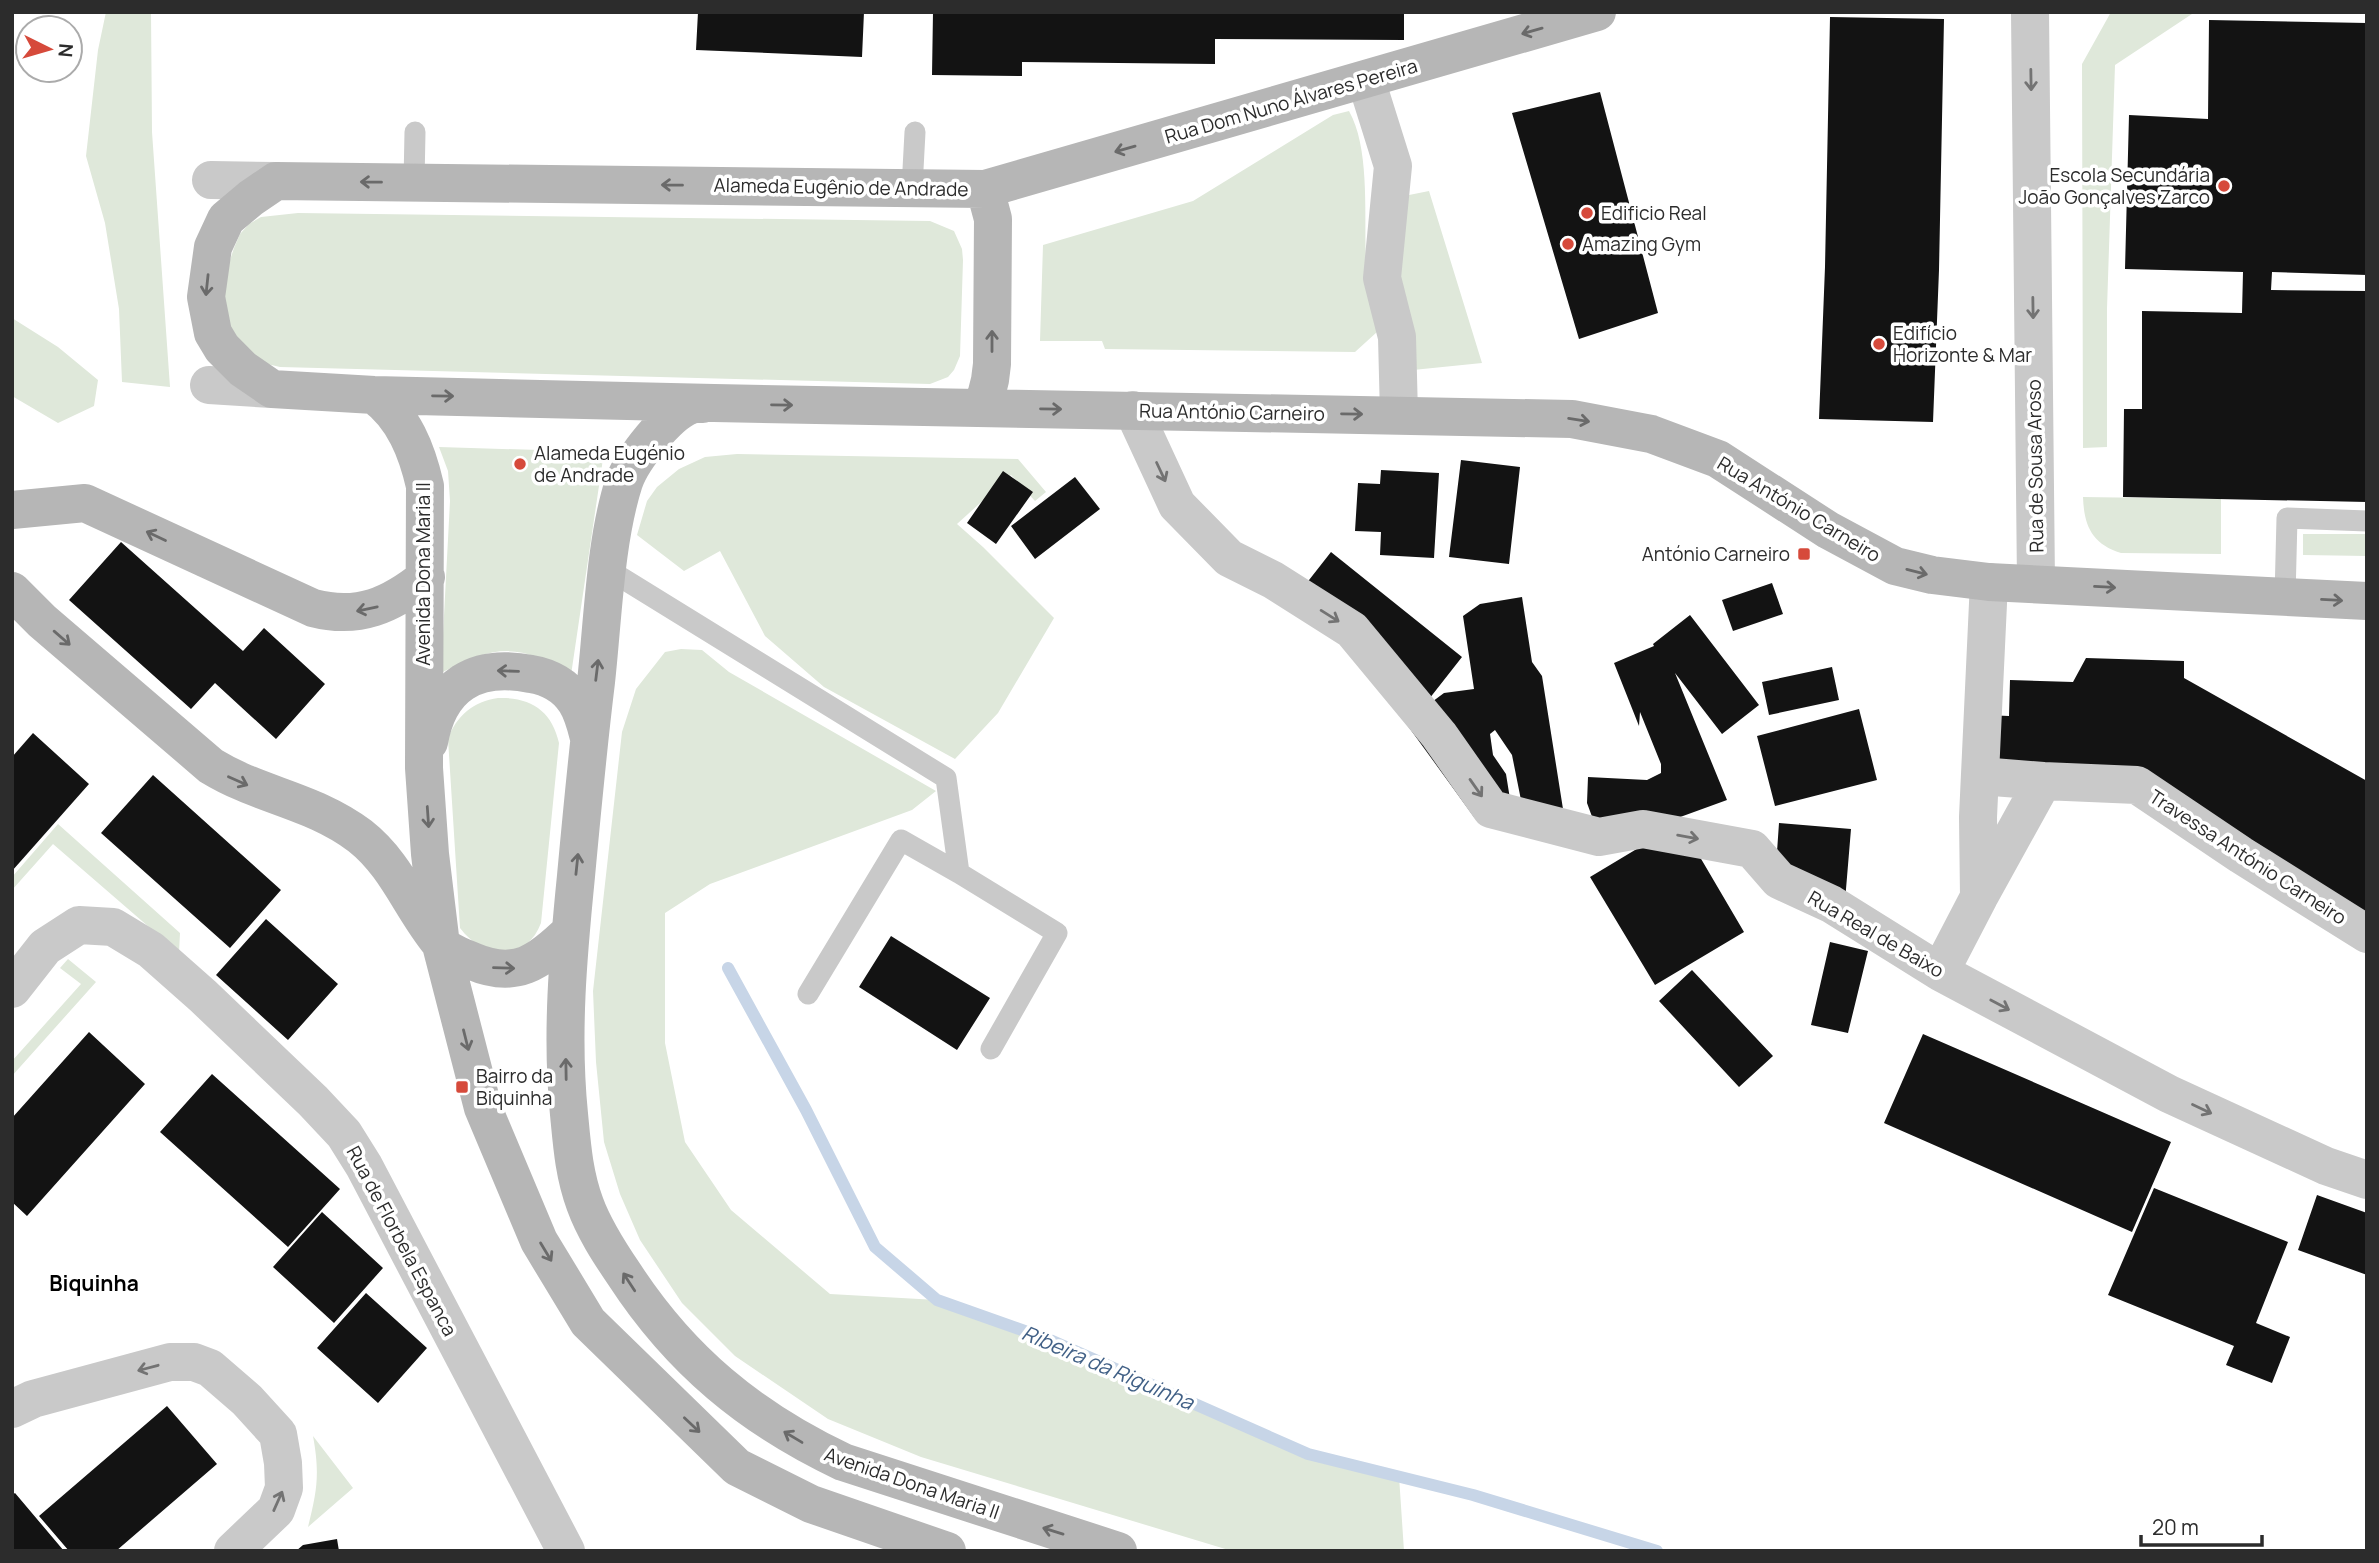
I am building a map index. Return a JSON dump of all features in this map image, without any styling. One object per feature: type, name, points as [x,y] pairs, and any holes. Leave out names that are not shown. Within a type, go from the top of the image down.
[{"type":"street","name":"Rua Dom Nuno Álvares Pereira","points":[[985,189],[1597,12]]},
{"type":"street","name":"Rua de Sousa Aroso","points":[[2030,12],[2036,583]]},
{"type":"street","points":[[1366,80],[1393,166],[1382,278],[1397,337],[1399,415]]},
{"type":"street","points":[[211,180],[276,181]]},
{"type":"street","points":[[272,389],[243,369],[222,348],[213,333],[206,298],[213,247],[226,219],[276,181]]},
{"type":"street","name":"Alameda Eugênio de Andrade","points":[[276,181],[985,189],[993,219],[992,351],[990,380],[983,408]]},
{"type":"street","points":[[209,385],[374,394],[983,408]]},
{"type":"street","name":"Avenida Dona Maria II","points":[[374,394],[403,425],[420,464],[425,486],[424,768],[430,854],[441,945],[483,1108],[539,1241],[588,1322],[737,1467],[811,1504],[947,1551]]},
{"type":"street","name":"Avenida Dona Maria II","points":[[714,403],[692,404],[670,419],[643,450],[625,478],[614,521],[589,738],[565,1006],[565,1078],[573,1165],[586,1208],[605,1245],[642,1302],[689,1358],[773,1424],[808,1446],[843,1462],[965,1504],[1118,1551]]},
{"type":"street","name":"Rua António Carneiro","points":[[983,408],[1573,419],[1651,433],[1718,459],[1828,530],[1895,566],[1931,575],[1989,582],[2367,601]]},
{"type":"street","name":"Rua Real de Baixo","points":[[1133,410],[1177,505],[1229,558],[1273,580],[1352,630],[1439,735],[1491,809],[1599,837],[1643,829],[1752,849],[1779,880],[1831,904],[1940,972],[2169,1094],[2326,1166],[2367,1180]]},
{"type":"street","points":[[12,510],[85,503],[313,608],[330,612],[366,610],[390,603],[426,577]]},
{"type":"street","points":[[1979,897],[1980,776],[1989,582]]},
{"type":"street","points":[[12,591],[42,621],[211,766],[236,782],[292,799],[326,814],[361,837],[391,866],[441,945],[482,966],[515,969],[548,953],[570,932]]},
{"type":"street","name":"Avenida Dona Maria II","points":[[424,768],[433,721],[444,703],[465,681],[495,670],[544,676],[558,684],[577,702],[589,738]]},
{"type":"street","name":"Travessa António Carneiro","points":[[1980,776],[2137,785],[2241,855],[2367,934]]},
{"type":"street","points":[[1940,972],[2043,781]]},
{"type":"street","name":"Rua de Florbela Espanca","points":[[12,989],[45,947],[79,925],[113,927],[151,950],[313,1101],[344,1133],[364,1166],[566,1551]]},
{"type":"street","points":[[12,1409],[33,1399],[170,1362],[194,1362],[210,1368],[247,1399],[278,1434],[283,1463],[284,1488],[276,1510],[233,1551]]},
{"type":"lane","points":[[414,183],[415,132]]},
{"type":"lane","points":[[912,188],[915,132]]},
{"type":"lane","points":[[2285,597],[2287,518],[2367,521]]},
{"type":"lane","points":[[609,570],[946,778],[959,873]]},
{"type":"lane","points":[[808,994],[901,840],[1057,933],[991,1049]]},
{"type":"shaded area","points":[[106,12],[151,12],[152,132],[170,387],[122,382],[119,309],[105,223],[86,156],[98,50]]},
{"type":"shaded area","points":[[2111,12],[2195,12],[2115,65],[2107,309],[2107,447],[2083,448],[2082,64]]},
{"type":"shaded area","points":[[1349,111],[1362,150],[1366,269],[1377,332],[1355,352],[1105,349],[1102,341],[1040,341],[1043,245],[1193,201],[1333,115]]},
{"type":"shaded area","points":[[1429,191],[1482,363],[1413,370],[1395,282],[1404,196]]},
{"type":"shaded area","points":[[298,213],[930,221],[954,231],[962,249],[960,356],[948,377],[930,384],[280,367],[263,363],[229,330],[224,290],[234,248],[240,234],[249,224],[261,217]]},
{"type":"shaded area","points":[[12,318],[58,347],[98,380],[94,406],[58,423],[12,396]]},
{"type":"shaded area","points":[[439,447],[604,452],[571,675],[537,657],[507,651],[476,657],[441,673],[450,501],[448,471]]},
{"type":"shaded area","points":[[737,454],[1018,459],[1046,492],[1035,501],[1011,475],[957,524],[1054,618],[998,713],[955,759],[824,687],[765,636],[720,551],[684,571],[637,535],[647,501],[657,487],[679,469],[705,457]]},
{"type":"shaded area","points":[[2083,497],[2221,499],[2221,554],[2121,553],[2111,549],[2103,545],[2091,532],[2085,517]]},
{"type":"shaded area","points":[[2303,534],[2367,534],[2367,556],[2303,555]]},
{"type":"shaded area","points":[[681,649],[702,650],[729,672],[936,791],[912,810],[710,884],[665,913],[665,1043],[685,1142],[731,1210],[830,1294],[937,1300],[1050,1340],[1308,1454],[1399,1476],[1404,1551],[1232,1551],[921,1457],[828,1419],[735,1356],[682,1303],[640,1240],[620,1194],[604,1142],[596,1062],[593,991],[622,732],[636,689],[665,652]]},
{"type":"shaded area","points":[[498,698],[520,700],[538,708],[551,722],[559,743],[541,923],[525,945],[504,952],[480,946],[460,928],[448,739],[456,723],[467,711],[481,702]]},
{"type":"shaded area","points":[[58,824],[180,933],[179,953],[53,844],[12,890],[12,877]]},
{"type":"shaded area","points":[[68,959],[96,982],[12,1076],[12,1061],[81,984],[60,968]]},
{"type":"shaded area","points":[[313,1436],[353,1488],[308,1527],[316,1482]]},
{"type":"building","points":[[698,12],[864,12],[862,57],[696,50]]},
{"type":"building","points":[[933,12],[1404,12],[1404,40],[1215,39],[1215,64],[1022,62],[1022,76],[932,75]]},
{"type":"building","points":[[1830,17],[1944,19],[1933,422],[1819,419]]},
{"type":"building","name":"Escola Secundária João Gonçalves Zarco","points":[[2209,20],[2367,23],[2367,275],[2272,272],[2271,290],[2367,291],[2367,502],[2123,497],[2124,409],[2142,409],[2142,311],[2242,313],[2243,272],[2125,269],[2129,115],[2208,119]]},
{"type":"building","name":"Edificio Real","points":[[1600,92],[1658,313],[1579,339],[1512,113]]},
{"type":"building","points":[[1461,460],[1520,467],[1509,564],[1449,557]]},
{"type":"building","points":[[1381,470],[1439,473],[1434,558],[1380,555],[1381,532],[1355,531],[1358,483],[1380,484]]},
{"type":"building","points":[[1003,471],[1033,492],[996,544],[967,523]]},
{"type":"building","points":[[1075,477],[1100,509],[1035,559],[1011,526]]},
{"type":"building","points":[[121,542],[243,651],[264,628],[325,684],[276,739],[215,683],[191,709],[69,600]]},
{"type":"building","points":[[1331,552],[1462,657],[1422,708],[1291,603]]},
{"type":"building","points":[[1772,583],[1783,614],[1733,631],[1722,600]]},
{"type":"building","points":[[1522,597],[1532,662],[1542,676],[1563,809],[1524,815],[1512,755],[1495,730],[1490,734],[1493,755],[1506,774],[1510,799],[1474,817],[1405,722],[1444,693],[1474,689],[1463,616],[1480,604]]},
{"type":"building","points":[[1690,615],[1759,705],[1722,734],[1675,673],[1727,800],[1661,824],[1594,822],[1587,803],[1588,777],[1647,780],[1661,773],[1661,764],[1640,712],[1639,726],[1614,663],[1654,646],[1653,644]]},
{"type":"building","points":[[2086,658],[2184,661],[2184,678],[2367,781],[2367,915],[2166,799],[1982,793],[1985,715],[2009,716],[2010,680],[2073,682]]},
{"type":"building","points":[[1832,667],[1839,700],[1769,715],[1762,682]]},
{"type":"building","points":[[1859,709],[1877,780],[1775,806],[1757,736]]},
{"type":"building","points":[[33,733],[89,784],[12,871],[12,757]]},
{"type":"building","points":[[153,775],[281,890],[230,948],[101,833]]},
{"type":"building","points":[[1680,823],[1744,932],[1655,985],[1590,877]]},
{"type":"building","points":[[1779,823],[1851,829],[1845,901],[1774,895]]},
{"type":"building","points":[[266,919],[338,984],[288,1040],[216,975]]},
{"type":"building","points":[[891,936],[990,998],[957,1050],[859,987]]},
{"type":"building","points":[[1830,942],[1868,951],[1848,1033],[1811,1025]]},
{"type":"building","points":[[1692,970],[1773,1056],[1739,1087],[1659,1001]]},
{"type":"building","points":[[89,1032],[145,1084],[27,1216],[12,1202],[12,1118]]},
{"type":"building","points":[[1923,1034],[2171,1142],[2132,1232],[1884,1123]]},
{"type":"building","points":[[212,1074],[340,1189],[288,1247],[160,1132]]},
{"type":"building","points":[[2154,1188],[2288,1242],[2256,1323],[2290,1337],[2272,1383],[2226,1365],[2234,1346],[2108,1295]]},
{"type":"building","points":[[2317,1195],[2367,1213],[2367,1275],[2298,1250]]},
{"type":"building","points":[[322,1212],[383,1268],[334,1323],[273,1267]]},
{"type":"building","points":[[366,1293],[427,1348],[378,1403],[317,1348]]},
{"type":"building","points":[[167,1406],[217,1464],[116,1551],[69,1551],[39,1516]]},
{"type":"building","points":[[15,1493],[64,1551],[12,1551],[12,1495]]},
{"type":"building","points":[[337,1539],[339,1551],[296,1551],[303,1545]]},
{"type":"waterway","name":"Ribeira da Riguinha","points":[[728,968],[806,1110],[875,1247],[937,1300],[1050,1340],[1308,1454],[1473,1495],[1657,1551]]},
{"type":"place","name":"Escola Secundária João Gonçalves Zarco","points":[[2224,186]]},
{"type":"place","name":"Edificio Real","points":[[1587,213]]},
{"type":"place","name":"Amazing Gym","points":[[1568,244]]},
{"type":"place","name":"Edifício Horizonte & Mar","points":[[1879,344]]},
{"type":"place","name":"Alameda Eugénio de Andrade","points":[[520,464]]},
{"type":"place","name":"António Carneiro","points":[[1804,554]]},
{"type":"place","name":"Bairro da Biquinha","points":[[462,1087]]},
{"type":"district","name":"Biquinha","points":[[94,1283]]}]
